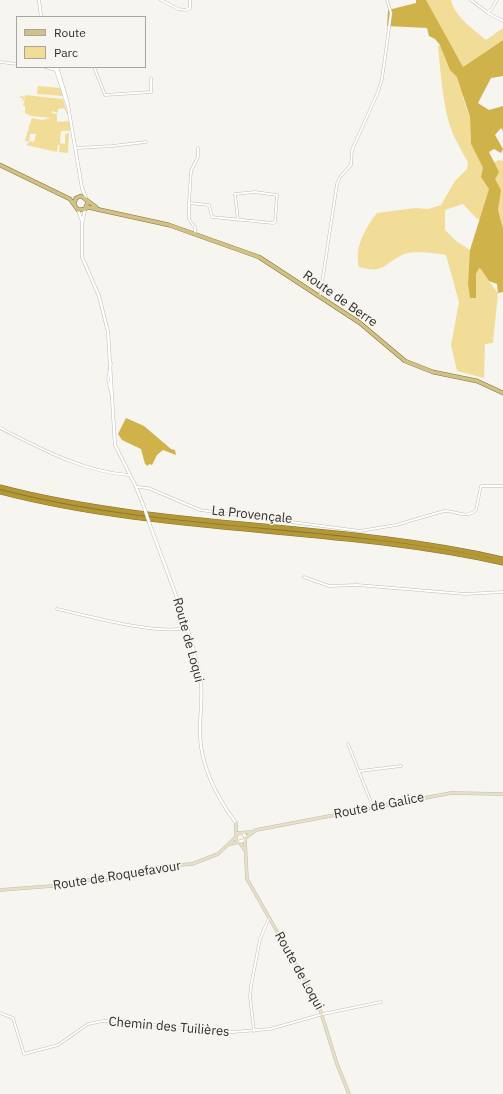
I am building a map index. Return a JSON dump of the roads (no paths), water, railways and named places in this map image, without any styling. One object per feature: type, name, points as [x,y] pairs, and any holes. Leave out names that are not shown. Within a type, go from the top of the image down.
[{"type":"highway","name":"La Provençale","points":[[0,487],[67,502],[128,512],[389,540],[454,549],[503,559]]},
{"type":"highway","name":"La Provençale","points":[[0,492],[60,505],[121,515],[373,542],[442,552],[503,564]]},
{"type":"main road","points":[[0,164],[64,194],[87,200],[86,208],[78,210],[74,204],[64,196],[0,164]]},
{"type":"main road","points":[[74,204],[78,197]]},
{"type":"main road","name":"Route de Berre","points":[[87,200],[101,208],[195,233],[259,257],[360,323],[405,361],[433,372],[477,382],[503,393]]},
{"type":"main road","name":"Route de Berre","points":[[86,208],[162,223]]},
{"type":"main road","name":"Route de Galice","points":[[236,836],[242,833],[451,793],[503,794]]},
{"type":"main road","points":[[236,823],[242,833]]},
{"type":"main road","points":[[236,823],[236,836],[245,852]]},
{"type":"main road","points":[[245,852],[245,839],[254,831]]},
{"type":"main road","points":[[229,845],[236,836]]},
{"type":"main road","points":[[229,845],[239,842]]},
{"type":"main road","name":"Route de Roquefavour","points":[[0,890],[52,886],[84,880],[108,880],[164,866],[192,864],[214,857],[229,845]]},
{"type":"main road","name":"Route de Loqui","points":[[245,852],[246,874],[254,892],[309,985],[323,1014],[337,1064],[349,1094]]},
{"type":"street","points":[[39,0],[41,16]]},
{"type":"street","points":[[161,0],[178,9],[188,10],[191,7],[190,0]]},
{"type":"street","points":[[320,296],[337,184],[340,177],[351,165],[352,150],[378,92],[382,79],[390,13],[387,0]]},
{"type":"street","points":[[471,0],[487,12],[503,21]]},
{"type":"street","points":[[487,12],[491,10],[498,0]]},
{"type":"street","points":[[0,63],[16,64]]},
{"type":"street","points":[[54,68],[70,112],[77,148],[82,188],[87,200]]},
{"type":"street","points":[[94,68],[105,95],[151,92],[151,78]]},
{"type":"street","points":[[77,148],[146,142]]},
{"type":"street","points":[[195,233],[195,228],[189,218],[188,203],[191,171],[198,157],[198,148]]},
{"type":"street","points":[[78,197],[82,188]]},
{"type":"street","points":[[188,203],[209,205],[212,218],[273,223],[275,222],[277,195],[255,192],[235,194],[238,220]]},
{"type":"street","points":[[82,224],[86,208]]},
{"type":"street","points":[[78,210],[82,224]]},
{"type":"street","name":"Route de Loqui","points":[[82,224],[82,257],[102,306],[108,332],[115,445],[136,487],[144,507],[187,628],[200,678],[200,737],[203,758],[214,785],[236,823]]},
{"type":"street","points":[[0,428],[66,460],[115,474],[129,475]]},
{"type":"street","points":[[136,487],[148,488],[200,510],[360,531],[396,525],[444,510],[452,511],[460,515],[471,513],[476,510],[481,486],[503,486]]},
{"type":"street","points":[[304,577],[329,586],[357,586],[468,594],[503,592]]},
{"type":"street","points":[[57,609],[134,626],[177,629],[187,628]]},
{"type":"street","points":[[348,744],[373,807]]},
{"type":"street","points":[[360,771],[401,766]]},
{"type":"street","points":[[239,842],[245,839],[242,833]]},
{"type":"street","points":[[254,1030],[250,997],[251,986],[260,939],[269,918]]},
{"type":"street","name":"Chemin des Tuilières","points":[[0,1013],[13,1018],[24,1054],[58,1045],[88,1024],[103,1021],[124,1021],[207,1031],[254,1030],[289,1025],[323,1014],[381,1002]]}]
